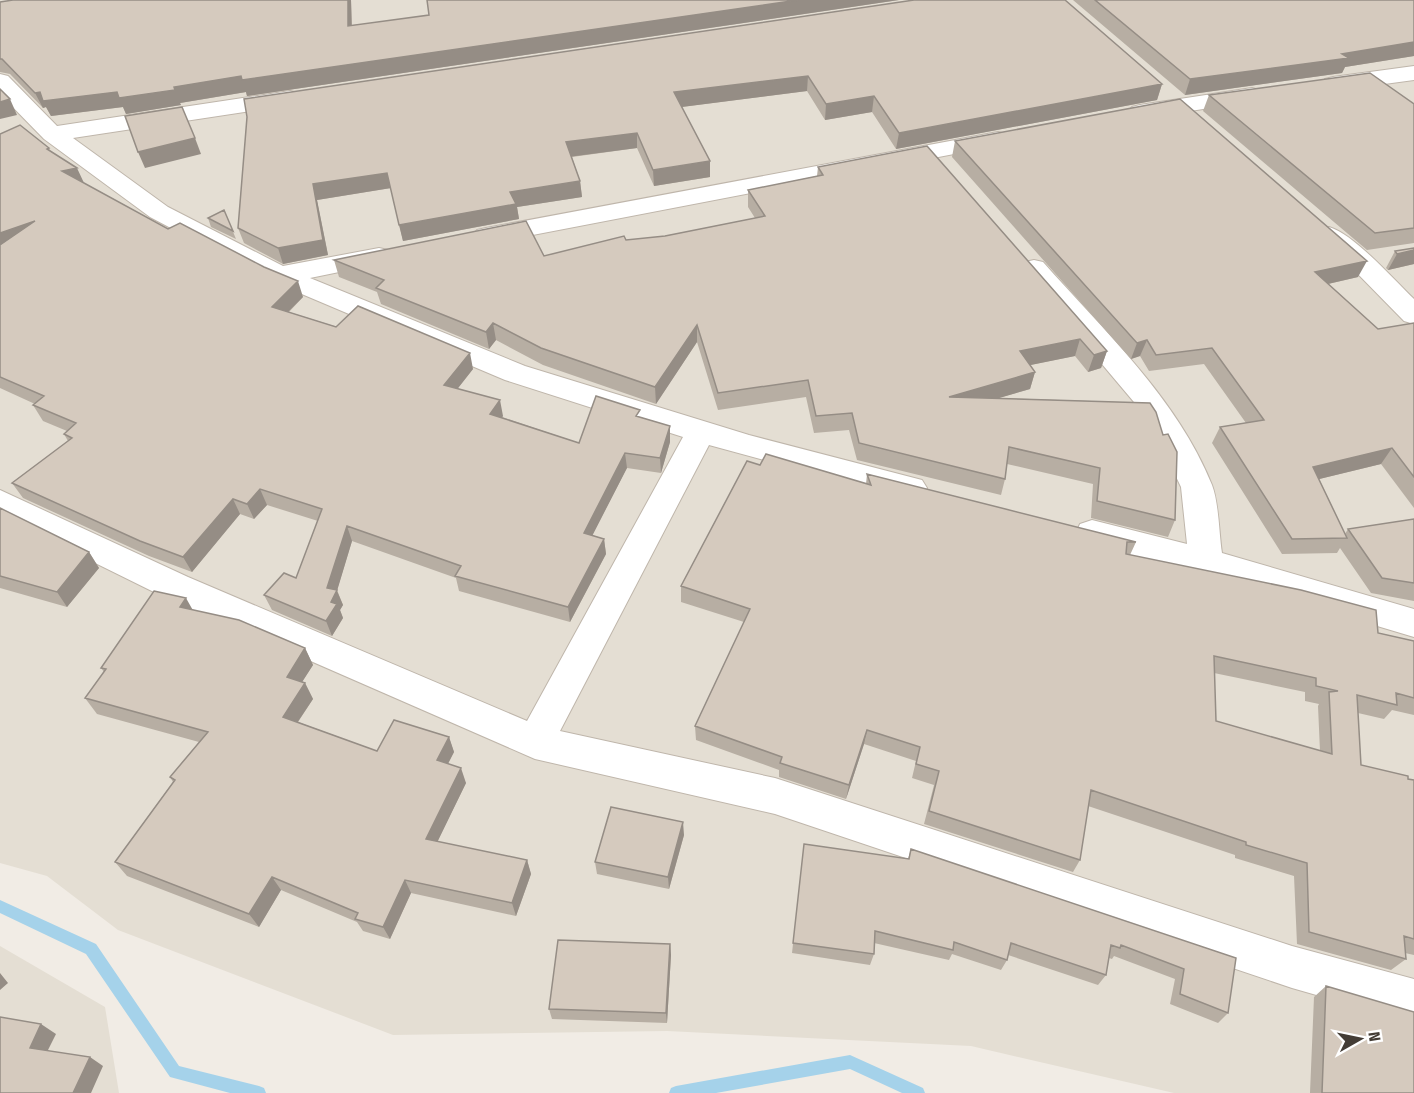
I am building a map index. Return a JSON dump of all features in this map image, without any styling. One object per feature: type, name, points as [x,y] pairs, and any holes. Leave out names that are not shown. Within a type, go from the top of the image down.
[{"type":"street","points":[[1308,87],[1414,73]]},
{"type":"street","points":[[0,81],[52,134],[159,212],[280,275],[515,374],[747,446],[942,495]]},
{"type":"street","points":[[1120,116],[1170,98],[1273,92]]},
{"type":"street","points":[[52,134],[310,95]]},
{"type":"street","points":[[1170,98],[1206,129]]},
{"type":"street","points":[[466,240],[1026,134]]},
{"type":"street","points":[[931,152],[955,178]]},
{"type":"street","points":[[1315,222],[1360,261],[1414,315]]},
{"type":"street","points":[[1017,249],[1134,383],[1171,434],[1197,487],[1206,562]]},
{"type":"street","points":[[280,275],[397,253]]},
{"type":"street","points":[[1360,261],[1393,256]]},
{"type":"street","points":[[535,742],[702,432]]},
{"type":"street","points":[[0,502],[176,587],[535,742],[775,796],[1292,967],[1414,1001]]},
{"type":"street","points":[[1068,527],[1206,562],[1414,623]]},
{"type":"shaded area","points":[[0,0],[1414,0],[1414,1093],[1174,1093],[971,1046],[667,1031],[393,1035],[118,930],[47,876],[0,863]]},
{"type":"shaded area","points":[[0,946],[105,1007],[119,1093],[0,1093]]},
{"type":"building","points":[[13,0],[348,0],[348,26],[429,15],[427,0],[798,0],[242,80],[241,76],[174,87],[175,90],[119,98],[117,92],[43,101],[40,92],[35,93],[0,59],[0,2]]},
{"type":"building","points":[[914,0],[1065,0],[1162,84],[899,133],[874,96],[826,104],[808,76],[674,92],[710,161],[653,170],[637,133],[566,142],[580,181],[510,192],[516,204],[399,225],[387,173],[313,184],[323,240],[278,248],[238,228],[247,117],[244,99]]},
{"type":"building","points":[[1095,0],[1414,0],[1414,42],[1342,54],[1349,58],[1190,79]]},
{"type":"building","points":[[1370,73],[1414,104],[1414,228],[1375,233],[1209,95]]},
{"type":"building","points":[[0,89],[10,99],[0,102]]},
{"type":"building","points":[[1180,99],[1367,261],[1315,272],[1378,329],[1414,323],[1414,477],[1392,448],[1313,467],[1347,538],[1292,539],[1220,427],[1264,420],[1212,348],[1156,355],[1147,340],[1137,343],[955,141]]},
{"type":"building","points":[[182,107],[195,138],[138,152],[125,116]]},
{"type":"building","points":[[20,125],[49,148],[47,149],[77,168],[62,171],[168,229],[180,223],[264,267],[298,281],[272,307],[336,327],[358,306],[470,353],[444,385],[500,400],[490,414],[579,443],[596,396],[640,410],[636,416],[670,426],[660,458],[625,453],[584,533],[604,539],[568,607],[455,576],[461,566],[347,526],[327,588],[337,590],[331,602],[337,604],[326,621],[264,595],[284,573],[296,578],[322,509],[260,489],[247,504],[233,499],[183,557],[140,541],[12,483],[72,438],[64,434],[76,423],[33,405],[44,396],[0,377],[0,245],[35,221],[0,233],[0,134]]},
{"type":"building","points":[[927,146],[1107,351],[1094,355],[1080,339],[1020,351],[1035,372],[949,397],[1150,403],[1156,412],[1163,435],[1168,434],[1177,452],[1175,520],[1097,501],[1100,468],[1009,447],[1005,479],[859,443],[852,413],[816,416],[808,380],[718,393],[697,325],[655,387],[541,348],[493,323],[486,332],[376,288],[384,280],[334,260],[526,221],[544,256],[624,236],[626,240],[665,236],[765,216],[748,190],[823,175],[818,167]]},
{"type":"building","points":[[224,210],[233,231],[208,218]]},
{"type":"building","points":[[1414,248],[1414,250],[1397,254],[1395,251]]},
{"type":"building","points":[[766,454],[871,485],[867,474],[1136,542],[1127,542],[1126,554],[1301,590],[1376,610],[1378,633],[1414,641],[1414,698],[1396,693],[1397,705],[1357,695],[1361,765],[1408,776],[1408,779],[1414,780],[1414,939],[1404,936],[1406,959],[1309,932],[1307,863],[1246,845],[1246,842],[1091,790],[1080,860],[929,811],[939,771],[916,764],[920,747],[867,730],[849,785],[780,763],[782,757],[695,726],[750,609],[681,586],[747,461],[760,465]],"holes":[[[1214,656],[1316,678],[1316,686],[1338,691],[1329,692],[1332,754],[1216,721]]]},
{"type":"building","points":[[0,508],[89,552],[57,592],[0,576]]},
{"type":"building","points":[[1414,519],[1414,583],[1382,578],[1348,529]]},
{"type":"building","points":[[154,591],[186,598],[180,607],[239,620],[305,648],[287,677],[305,683],[283,717],[377,751],[394,720],[449,737],[437,760],[461,768],[426,839],[527,860],[512,903],[405,880],[383,927],[355,919],[358,913],[272,877],[249,914],[115,862],[175,780],[170,777],[208,732],[85,698],[106,669],[101,668]]},
{"type":"building","points":[[611,807],[683,822],[668,877],[595,862]]},
{"type":"building","points":[[804,844],[909,859],[911,849],[1236,958],[1228,1013],[1180,994],[1184,969],[1121,945],[1120,948],[1111,945],[1106,975],[1011,943],[1007,960],[954,942],[953,950],[875,931],[874,954],[793,943]]},
{"type":"building","points":[[558,940],[670,944],[666,1013],[549,1009]]},
{"type":"building","points":[[1326,986],[1414,1012],[1414,1093],[1322,1093]]},
{"type":"building","points":[[0,1017],[41,1024],[30,1048],[90,1057],[73,1093],[0,1093]]},
{"type":"waterway","points":[[0,906],[91,949],[175,1072],[259,1093]]},
{"type":"waterway","points":[[676,1093],[850,1062],[918,1093]]}]
